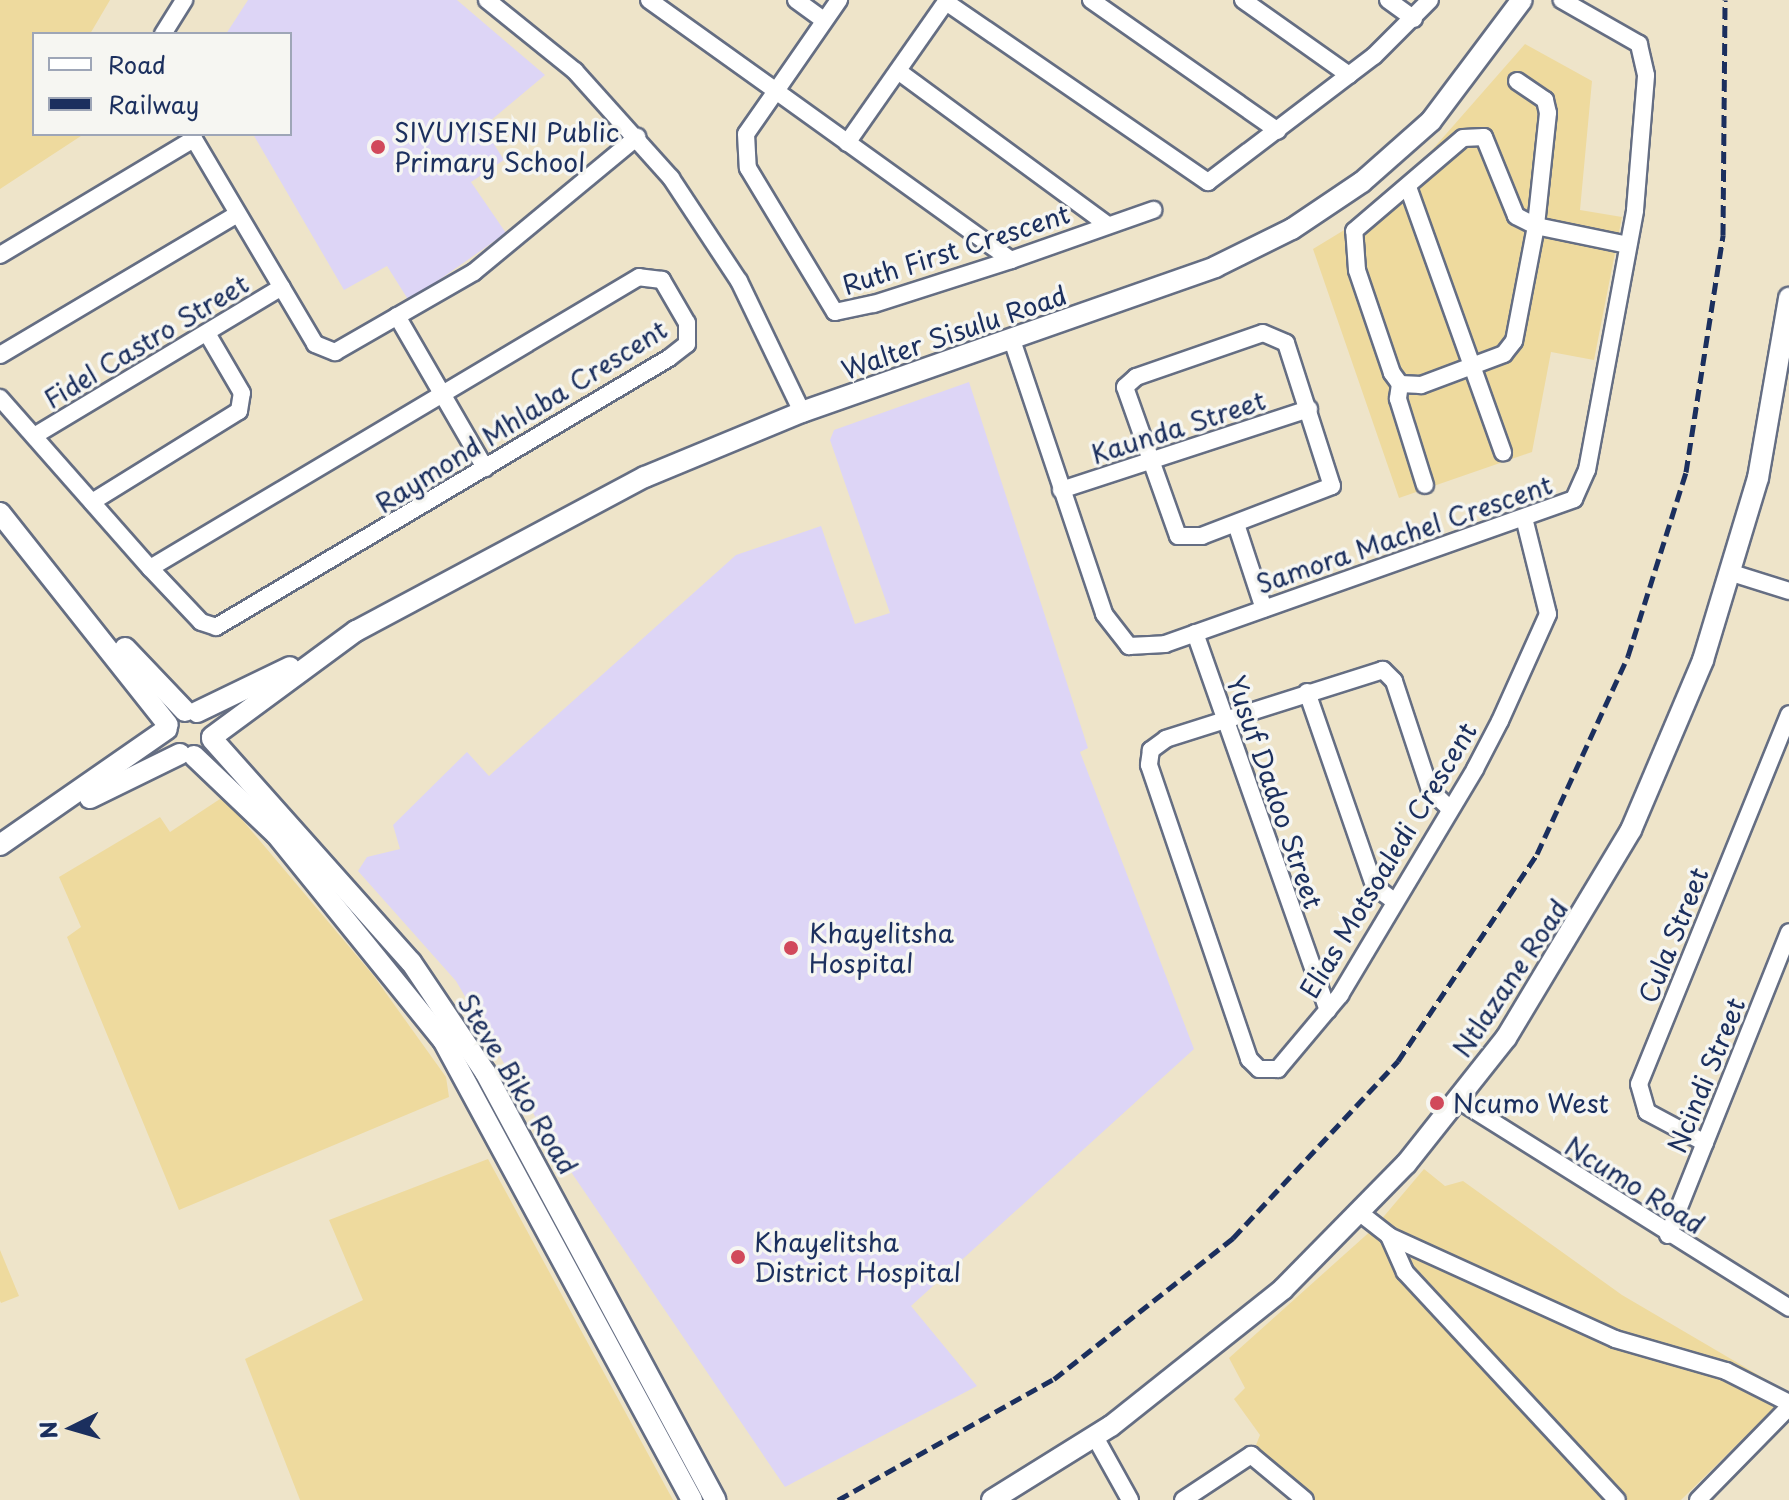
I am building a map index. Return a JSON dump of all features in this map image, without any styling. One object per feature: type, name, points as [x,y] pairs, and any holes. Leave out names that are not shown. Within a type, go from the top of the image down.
[{"type":"street","points":[[164,32],[184,0]]},
{"type":"street","points":[[487,0],[575,71],[637,137],[739,281],[802,412]]},
{"type":"street","points":[[649,0],[1011,260]]},
{"type":"street","points":[[796,0],[824,20]]},
{"type":"street","points":[[776,91],[839,0]]},
{"type":"street","points":[[1091,0],[1278,131]]},
{"type":"street","points":[[1243,0],[1349,75]]},
{"type":"street","points":[[1388,0],[1414,19]]},
{"type":"street","points":[[847,143],[947,1],[1203,181],[1226,173],[1349,75],[1414,19],[1430,0]]},
{"type":"street","name":"Walter Sisulu Road","points":[[168,727],[191,712],[344,640],[537,530],[802,412],[1215,267],[1327,206],[1431,121],[1522,0]]},
{"type":"street","name":"Samora Machel Crescent","points":[[1012,340],[1061,490],[1120,641],[1151,648],[1525,522],[1581,490],[1628,245],[1646,112],[1644,60],[1629,35],[1562,0]]},
{"type":"street","name":"Ruth First Crescent","points":[[898,71],[1108,225]]},
{"type":"street","points":[[1400,384],[1421,385],[1474,366],[1504,354],[1514,341],[1536,226],[1548,113],[1545,100],[1517,81]]},
{"type":"street","name":"Ruth First Crescent","points":[[776,91],[746,134],[744,159],[835,312],[1011,260],[1153,210]]},
{"type":"street","points":[[0,255],[192,136],[315,344],[329,352],[474,272],[637,137]]},
{"type":"street","points":[[1425,485],[1398,399],[1400,384],[1351,246],[1354,231],[1463,138],[1484,137],[1507,203],[1536,226],[1628,245]]},
{"type":"street","points":[[1408,187],[1503,452]]},
{"type":"street","points":[[0,355],[237,214]]},
{"type":"street","name":"Raymond Mhlaba Crescent","points":[[0,398],[150,568],[201,622],[216,627],[679,351],[690,337],[678,307],[657,276],[639,277],[150,568]]},
{"type":"street","name":"Fidel Castro Street","points":[[34,436],[282,287]]},
{"type":"street","name":"Ntlazane Road","points":[[992,1500],[1095,1437],[1225,1340],[1360,1213],[1458,1100],[1564,951],[1631,830],[1676,730],[1732,573],[1764,446],[1789,298]]},
{"type":"street","points":[[397,316],[485,468]]},
{"type":"street","points":[[92,502],[239,411],[242,393],[207,333]]},
{"type":"street","points":[[1263,333],[1286,343],[1331,473],[1330,491],[1236,524],[1178,536],[1149,463],[1127,402],[1129,381],[1263,333]]},
{"type":"street","name":"Kaunda Street","points":[[1061,490],[1309,409]]},
{"type":"street","points":[[0,513],[69,591],[191,712]]},
{"type":"street","name":"Elias Motsoaledi Crescent","points":[[1225,720],[1157,743],[1149,765],[1249,1059],[1264,1071],[1278,1069],[1328,1010],[1450,809],[1548,614],[1525,522]]},
{"type":"street","points":[[1236,524],[1264,609]]},
{"type":"street","points":[[1732,573],[1789,591]]},
{"type":"street","points":[[0,845],[46,817],[168,727],[69,591]]},
{"type":"street","name":"Yusuf Dadoo Street","points":[[1195,633],[1328,1010]]},
{"type":"street","name":"Walter Sisulu Road","points":[[187,755],[344,640]]},
{"type":"street","points":[[1225,720],[1307,692],[1388,673],[1430,790],[1450,809]]},
{"type":"street","points":[[1307,692],[1374,886],[1395,902]]},
{"type":"street","name":"Steve Biko Road","points":[[191,712],[411,962],[452,1021],[529,1148],[715,1500]]},
{"type":"street","name":"Cula Street","points":[[1705,1143],[1647,1112],[1639,1084],[1789,714]]},
{"type":"street","name":"Steve Biko Road","points":[[168,727],[187,755],[276,834],[382,955],[443,1040],[692,1500]]},
{"type":"street","points":[[46,817],[187,755]]},
{"type":"street","name":"Ncindi Street","points":[[1668,1235],[1789,932]]},
{"type":"street","name":"Ncumo Road","points":[[1458,1100],[1668,1235],[1789,1308]]},
{"type":"street","points":[[1360,1213],[1389,1236],[1615,1339],[1726,1371],[1787,1412],[1698,1500]]},
{"type":"street","points":[[1389,1236],[1405,1272],[1617,1500]]},
{"type":"street","points":[[1095,1437],[1130,1500]]},
{"type":"street","points":[[1183,1500],[1251,1455],[1305,1500]]},
{"type":"shaded area","name":"SIVUYISENI Public Primary School","points":[[248,0],[457,0],[545,75],[483,127],[504,160],[471,182],[506,233],[409,301],[387,266],[344,290],[254,136],[292,136],[292,32],[227,32]]},
{"type":"shaded area","name":"Khayelitsha Hospital","points":[[969,382],[1088,748],[1080,752],[1194,1049],[911,1306],[977,1386],[785,1487],[546,1135],[456,981],[358,871],[367,857],[400,849],[393,825],[467,752],[489,776],[736,555],[821,526],[855,624],[890,613],[830,440],[834,430]]},
{"type":"sand","points":[[0,0],[110,0],[91,32],[32,32],[32,136],[81,136],[0,189]]},
{"type":"sand","points":[[1525,44],[1592,81],[1580,210],[1622,217],[1594,360],[1551,352],[1532,452],[1399,498],[1313,249],[1382,207]]},
{"type":"sand","points":[[223,797],[373,975],[446,1077],[449,1097],[179,1210],[67,937],[81,927],[59,877],[160,817],[170,832]]},
{"type":"sand","points":[[488,1159],[673,1500],[300,1500],[245,1359],[363,1300],[329,1220]]},
{"type":"sand","points":[[1424,1169],[1445,1186],[1463,1181],[1622,1295],[1789,1393],[1681,1500],[1314,1500],[1254,1450],[1260,1435],[1234,1399],[1245,1388],[1229,1358],[1374,1228]]},
{"type":"sand","points":[[0,1250],[19,1296],[1,1303],[0,1301]]},
{"type":"railway","points":[[838,1500],[1054,1379],[1233,1238],[1398,1061],[1537,854],[1628,656],[1686,472],[1723,235],[1725,0]]},
{"type":"place","name":"SIVUYISENI Public Primary School","points":[[378,147]]},
{"type":"place","name":"Khayelitsha Hospital","points":[[791,948]]},
{"type":"place","name":"Ncumo West","points":[[1437,1103]]},
{"type":"place","name":"Khayelitsha District Hospital","points":[[738,1257]]}]
